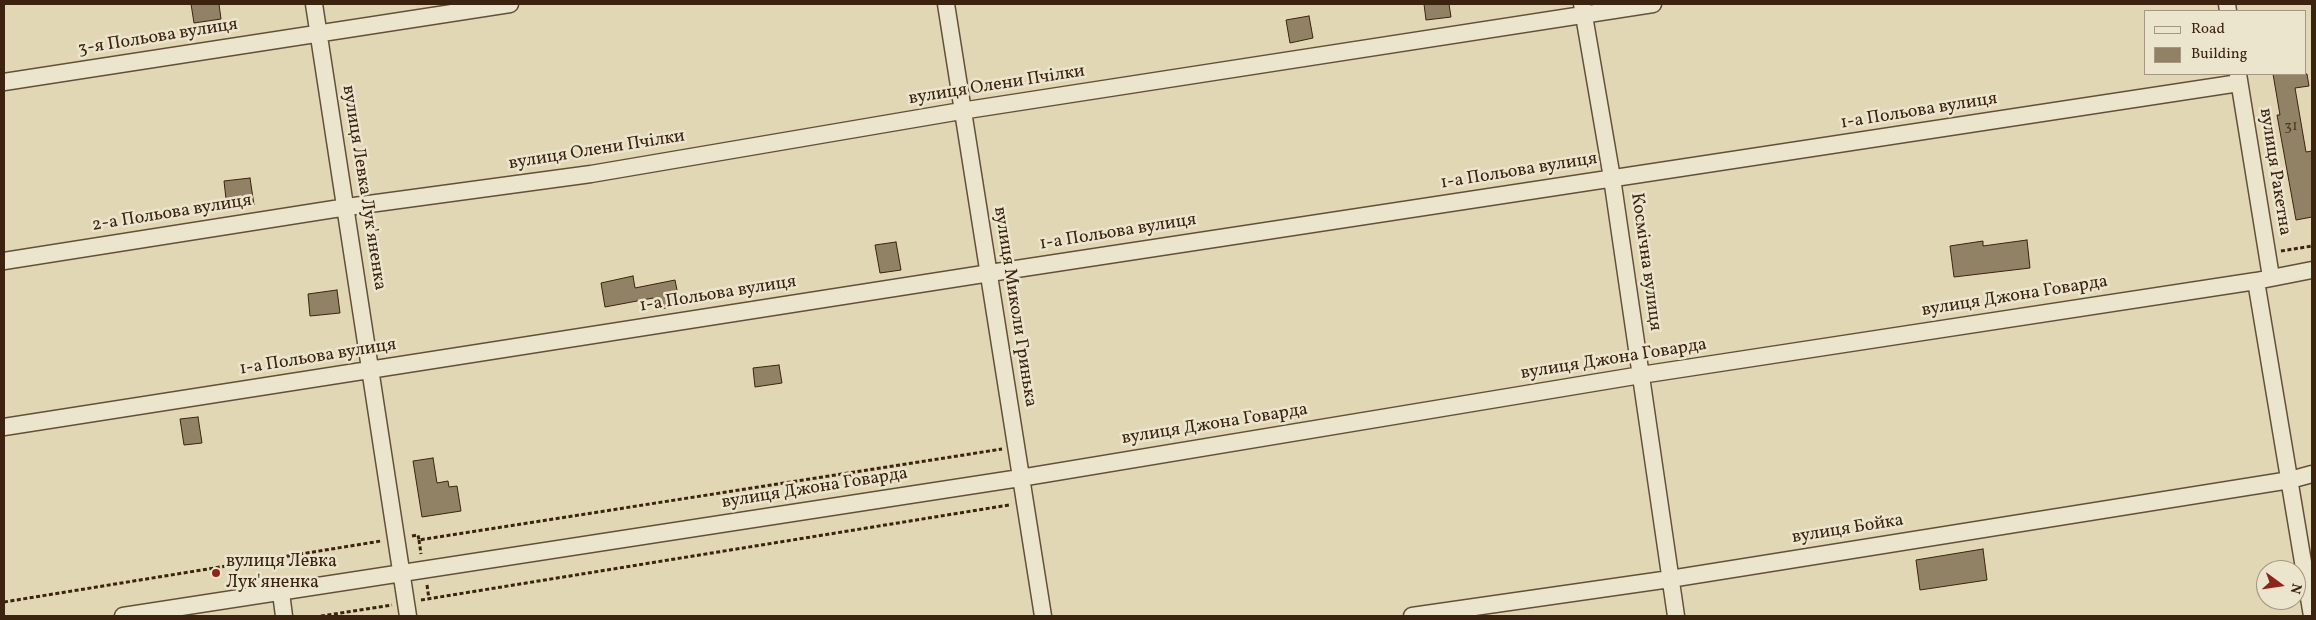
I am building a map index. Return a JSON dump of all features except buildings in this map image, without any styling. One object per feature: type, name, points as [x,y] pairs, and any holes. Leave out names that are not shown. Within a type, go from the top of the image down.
[{"type":"street","name":"вулиця Левка Лук'яненка","points":[[314,4],[347,207],[407,610]]},
{"type":"street","name":"3-я Польова вулиця","points":[[4,82],[510,4]]},
{"type":"street","name":"вулиця Миколи Гринька","points":[[946,4],[961,111],[990,273],[1020,478],[1043,616]]},
{"type":"street","name":"вулиця Олени Пчілки","points":[[347,207],[591,174],[1582,9],[1653,4]]},
{"type":"street","name":"Космічна вулиця","points":[[1582,9],[1612,178],[1676,616]]},
{"type":"street","name":"1-а Польова вулиця","points":[[4,427],[2239,79]]},
{"type":"street","name":"вулиця Ракетна","points":[[2239,79],[2267,253],[2263,279],[2290,480],[2312,616]]},
{"type":"street","name":"2-а Польова вулиця","points":[[4,261],[347,207]]},
{"type":"street","name":"вулиця Джона Говарда","points":[[123,616],[1020,478],[1641,375],[2312,270]]},
{"type":"street","name":"вулиця Бойка","points":[[1412,616],[1670,579],[2290,480],[2312,474]]},
{"type":"street","points":[[281,593],[284,616]]},
{"type":"path","points":[[2267,253],[2312,246]]},
{"type":"path","points":[[4,602],[418,535],[419,540],[1016,447]]},
{"type":"path","points":[[321,616],[407,610],[1024,502]]},
{"type":"place","name":"вулиця Левка Лук'яненка","points":[[216,573]]}]
